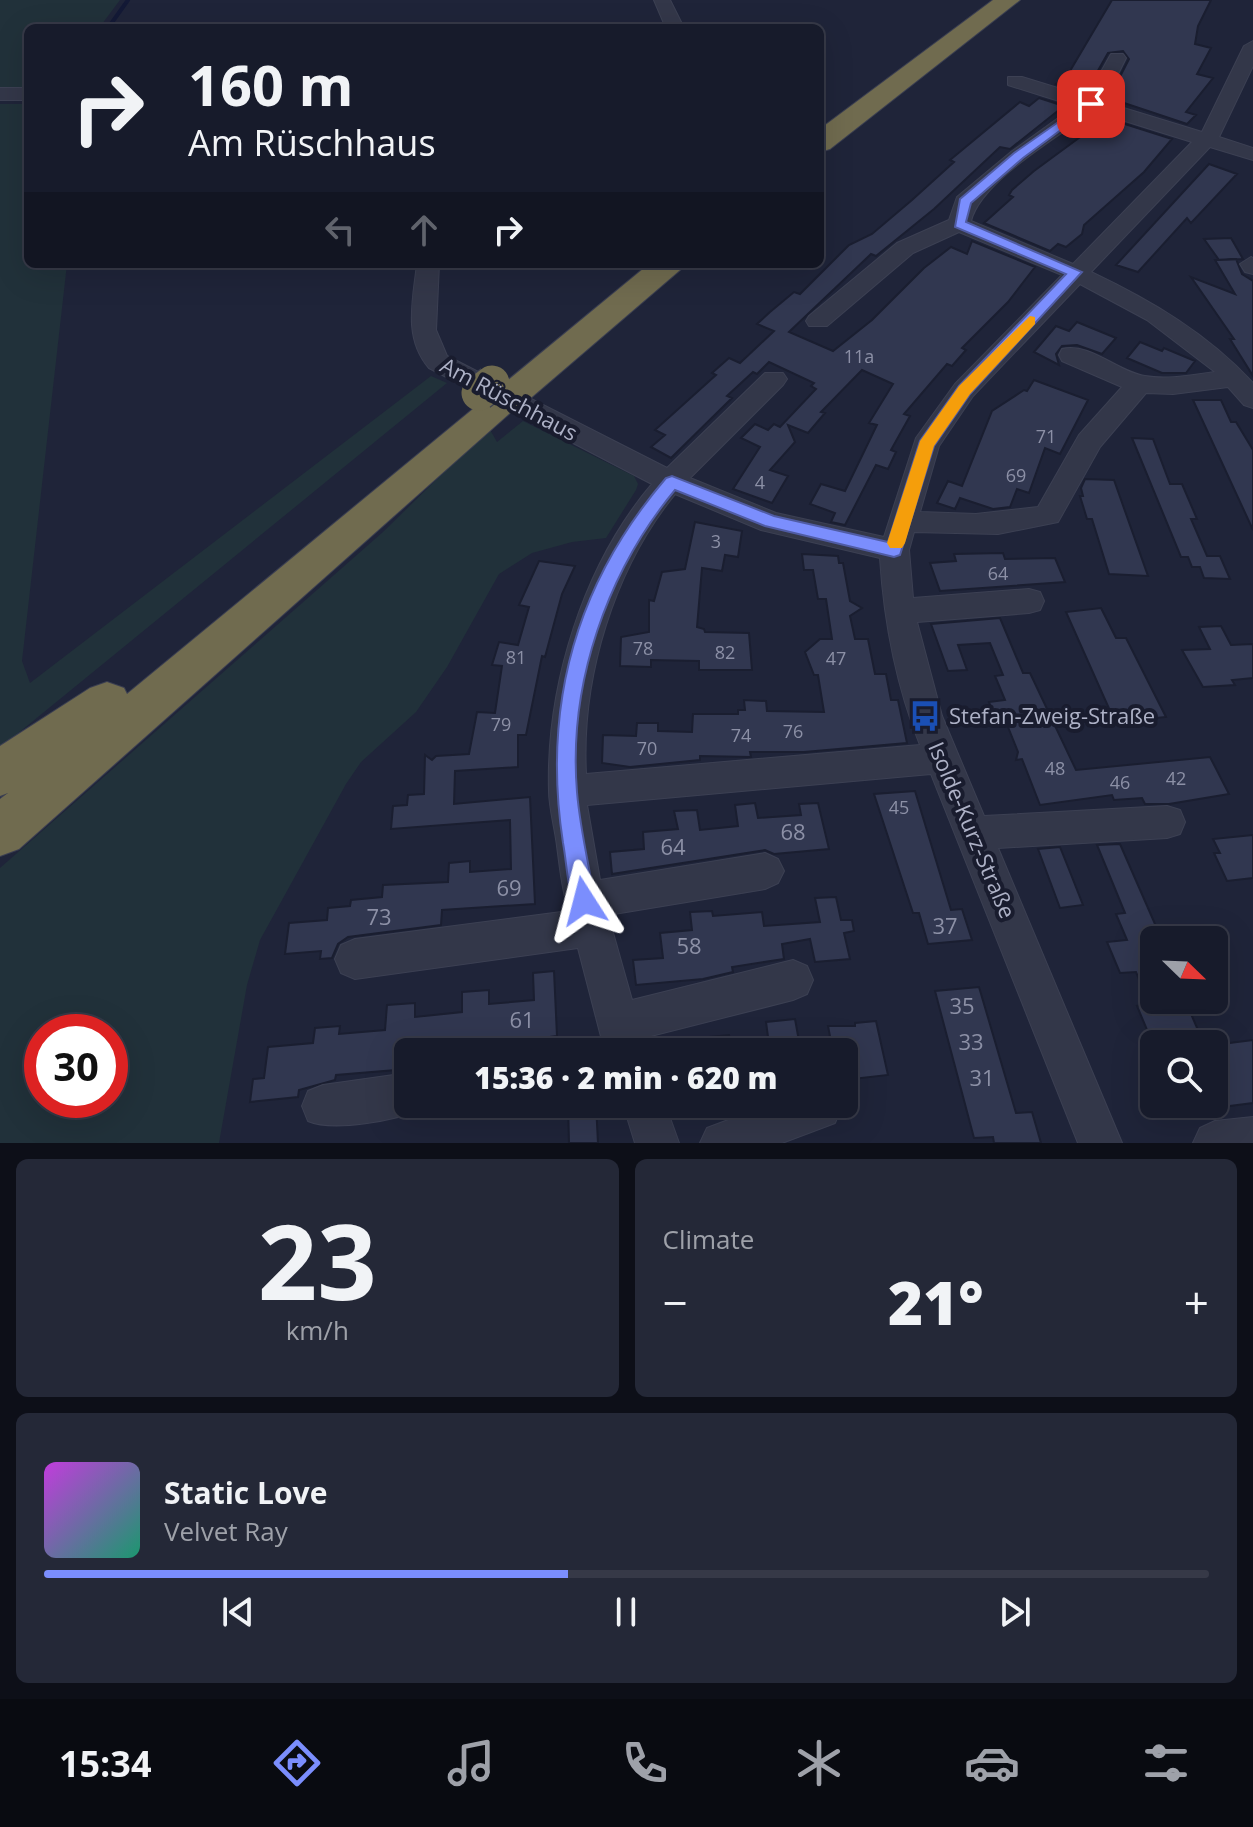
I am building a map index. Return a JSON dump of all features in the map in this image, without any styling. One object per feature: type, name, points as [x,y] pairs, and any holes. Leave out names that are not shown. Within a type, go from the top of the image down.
[{"type":"highway","points":[[941,33],[955,12],[973,0]]},
{"type":"highway","points":[[824,120],[986,0]]},
{"type":"highway","points":[[824,140],[1008,0]]},
{"type":"highway","points":[[0,832],[636,268]]},
{"type":"highway","points":[[0,793],[107,703],[496,393],[665,268]]},
{"type":"highway","points":[[0,773],[107,703]]},
{"type":"street","points":[[662,0],[673,24]]},
{"type":"street","name":"Isolde-Kurz-Straße","points":[[1100,1143],[974,833],[940,758],[910,665],[899,611],[898,535],[926,445],[964,390],[1214,131],[1253,46]]},
{"type":"street","points":[[959,224],[965,202],[1018,156],[1097,99],[1117,58]]},
{"type":"street","points":[[1015,81],[1253,154]]},
{"type":"street","points":[[0,94],[24,94]]},
{"type":"street","points":[[818,321],[905,248],[959,224],[1075,272],[1165,319],[1204,347],[1245,388]]},
{"type":"street","name":"Am Rüschhaus","points":[[428,268],[425,339],[429,356],[462,376],[672,482],[771,522],[898,535],[926,525],[1030,520],[1048,515],[1089,442],[1139,384]]},
{"type":"street","points":[[1071,355],[1139,384],[1245,388]]},
{"type":"street","points":[[774,379],[672,482],[640,521],[596,606],[570,693],[566,791],[588,914],[622,1038],[793,980]]},
{"type":"street","points":[[899,611],[1029,601]]},
{"type":"street","points":[[566,791],[940,758]]},
{"type":"street","points":[[974,833],[1167,822]]},
{"type":"street","points":[[355,959],[588,914],[765,871]]},
{"type":"street","points":[[323,1106],[394,1096]]},
{"type":"street","points":[[649,1118],[657,1143]]},
{"type":"street","points":[[722,1143],[792,1118]]},
{"type":"street","points":[[1215,1143],[1253,1139]]},
{"type":"shaded area","points":[[0,0],[120,0],[102,24],[24,24],[24,90],[0,90]]},
{"type":"shaded area","points":[[0,104],[24,104],[24,268],[67,268],[22,661],[30,683],[431,376],[447,383],[0,748]]},
{"type":"shaded area","points":[[523,421],[634,476],[638,484],[636,490],[606,538],[572,542],[532,553],[499,574],[447,667],[416,712],[361,762],[346,784],[260,940],[247,985],[219,1143],[0,1143],[0,868],[383,532],[489,428],[497,442]]},
{"type":"building","points":[[1112,0],[1211,0],[1198,26],[1195,44],[1211,48],[1197,74],[1213,78],[1186,112],[1196,115],[1187,124],[1109,98],[1129,59],[1123,51],[1108,53],[1091,83],[1081,92],[1056,84],[1067,76]]},
{"type":"building","points":[[1039,98],[1064,106],[1010,149],[1000,147],[934,209],[876,256],[871,254],[789,332],[833,351],[872,320],[924,268],[951,247],[967,254],[972,241],[1035,267],[1008,302],[962,348],[966,350],[952,366],[947,364],[904,414],[910,416],[891,450],[896,452],[888,469],[876,465],[845,525],[831,522],[835,513],[810,504],[821,484],[845,491],[877,425],[869,423],[893,384],[862,370],[821,412],[825,413],[808,433],[788,425],[795,442],[770,470],[788,476],[772,503],[733,489],[760,447],[741,438],[755,424],[768,430],[774,424],[780,427],[816,389],[811,386],[814,383],[769,362],[727,396],[732,398],[671,458],[651,447],[665,435],[655,430],[716,375],[712,373],[729,358],[740,363],[774,331],[757,324],[770,312],[794,292],[800,294],[849,245],[872,234],[954,162],[950,160],[1020,102],[1029,106]]},
{"type":"building","points":[[1106,118],[1172,139],[1144,172],[1084,225],[1082,234],[1066,247],[1058,244],[1050,251],[984,223],[1013,197],[1009,195],[1012,190],[1034,171]]},
{"type":"building","points":[[1209,164],[1237,174],[1191,223],[1187,218],[1138,272],[1116,265]]},
{"type":"building","points":[[1231,238],[1243,259],[1219,260],[1204,239]]},
{"type":"building","points":[[1236,259],[1242,274],[1253,281],[1253,376],[1230,339],[1234,339],[1191,277],[1235,294],[1215,260]]},
{"type":"building","points":[[1077,322],[1116,338],[1102,354],[1077,345],[1062,346],[1056,354],[1059,365],[1034,352],[1056,326],[1069,331]]},
{"type":"building","points":[[1140,342],[1195,361],[1186,373],[1162,373],[1127,358]]},
{"type":"building","points":[[1034,380],[1088,400],[1060,454],[1045,448],[1029,493],[1017,489],[1010,507],[993,509],[960,498],[955,509],[937,503],[948,481],[962,486],[992,411],[1027,391]]},
{"type":"building","points":[[1193,400],[1221,400],[1231,422],[1236,422],[1253,450],[1253,530]]},
{"type":"building","points":[[1132,438],[1153,439],[1170,484],[1182,484],[1197,519],[1191,519],[1207,556],[1220,556],[1230,579],[1204,578],[1200,567],[1192,567],[1188,557],[1181,557]]},
{"type":"building","points":[[1085,479],[1114,480],[1148,576],[1109,574],[1092,519],[1087,519],[1080,496],[1083,496],[1081,488]]},
{"type":"building","points":[[695,522],[742,531],[738,557],[725,555],[722,571],[702,568],[697,627],[705,632],[749,633],[752,670],[699,670],[699,661],[651,660],[651,667],[620,666],[621,637],[649,632],[649,600],[654,601],[662,572],[685,569]]},
{"type":"building","points":[[1003,553],[1005,559],[1055,558],[1065,582],[940,591],[930,563],[956,561],[954,554]]},
{"type":"building","points":[[802,554],[838,556],[839,563],[843,563],[850,601],[862,608],[850,616],[855,639],[868,639],[875,674],[886,674],[891,700],[898,700],[907,743],[804,752],[750,752],[751,757],[700,756],[700,760],[630,767],[602,763],[603,735],[636,736],[637,723],[658,723],[658,731],[692,732],[693,714],[738,714],[738,710],[745,710],[744,700],[766,701],[767,711],[824,712],[818,675],[814,675],[805,652],[820,639],[832,639],[826,599],[818,599],[813,570],[804,570]]},
{"type":"building","points":[[539,561],[575,566],[562,594],[545,657],[542,656],[526,735],[518,735],[518,767],[455,771],[454,804],[530,797],[535,904],[442,910],[441,925],[348,937],[338,944],[332,958],[320,959],[321,951],[285,954],[289,923],[327,920],[328,908],[350,906],[351,900],[382,897],[383,885],[448,882],[449,863],[470,861],[470,872],[511,869],[510,820],[391,829],[393,806],[407,805],[408,795],[424,794],[425,755],[432,760],[436,756],[469,754],[477,712],[495,713],[502,666],[492,665],[499,642],[518,645],[529,607],[519,605]]},
{"type":"building","points":[[1101,608],[1116,638],[1126,638],[1166,717],[1115,722],[1066,612]]},
{"type":"building","points":[[1000,618],[1023,673],[1030,673],[1076,770],[1210,757],[1229,794],[1169,804],[1145,804],[1142,798],[1114,800],[1112,795],[1040,805],[1022,759],[1016,760],[1018,752],[1004,717],[995,718],[989,702],[1005,700],[995,676],[1003,675],[990,643],[958,645],[967,670],[948,671],[931,624]]},
{"type":"building","points":[[1221,626],[1231,645],[1253,644],[1253,678],[1232,680],[1235,685],[1203,687],[1182,650],[1210,649],[1199,627]]},
{"type":"building","points":[[915,791],[951,910],[962,909],[972,940],[928,944],[919,913],[913,913],[874,794]]},
{"type":"building","points":[[755,803],[758,818],[801,815],[799,804],[818,803],[829,849],[774,854],[765,850],[612,874],[610,852],[644,849],[643,832],[678,829],[674,811],[697,810],[700,830],[738,826],[735,805]]},
{"type":"building","points":[[1253,835],[1253,878],[1227,881],[1214,853],[1220,853],[1213,839]]},
{"type":"building","points":[[1120,844],[1156,926],[1140,926],[1140,981],[1136,972],[1120,973],[1107,942],[1127,940],[1116,914],[1125,913],[1097,845]]},
{"type":"building","points":[[1060,847],[1083,905],[1060,908],[1038,849]]},
{"type":"building","points":[[836,897],[841,920],[852,920],[854,931],[844,933],[850,959],[815,962],[810,939],[782,944],[784,959],[732,967],[733,972],[703,979],[636,985],[633,960],[663,958],[660,933],[692,930],[690,912],[712,911],[713,916],[762,912],[764,926],[820,922],[815,898]]},
{"type":"building","points":[[554,971],[557,1036],[394,1038],[394,1070],[336,1075],[335,1080],[299,1090],[298,1097],[250,1102],[253,1079],[264,1078],[268,1047],[313,1043],[315,1028],[340,1026],[339,1034],[385,1030],[387,1005],[415,1003],[415,1017],[462,1012],[462,992],[489,990],[489,1004],[534,1000],[533,973]]},
{"type":"building","points":[[979,987],[1016,1113],[1032,1112],[1041,1143],[994,1143],[993,1137],[974,1138],[935,991]]},
{"type":"building","points":[[1140,1014],[1191,1014],[1198,1030],[1147,1030]]},
{"type":"building","points":[[795,1019],[798,1038],[768,1038],[766,1022]]},
{"type":"building","points":[[876,1021],[888,1075],[858,1078],[858,1038],[830,1038],[828,1026],[855,1026],[855,1023]]},
{"type":"building","points":[[729,1035],[730,1038],[698,1038]]},
{"type":"building","points":[[1253,1040],[1253,1103],[1228,1106],[1228,1043]]},
{"type":"building","points":[[568,1118],[597,1118],[598,1143],[569,1143]]},
{"type":"waterway","points":[[111,24],[128,0]]},
{"type":"slow traffic","points":[[896,543],[911,484],[926,445],[964,390],[1030,321]]},
{"type":"place","name":"Stefan-Zweig-Straße","points":[[925,716]]},
{"type":"route","points":[[584,901],[566,791],[570,693],[596,606],[640,521],[672,482],[771,522],[894,550],[911,484],[926,445],[964,390],[1075,272],[959,224],[965,202],[1018,156],[1091,104]]}]
